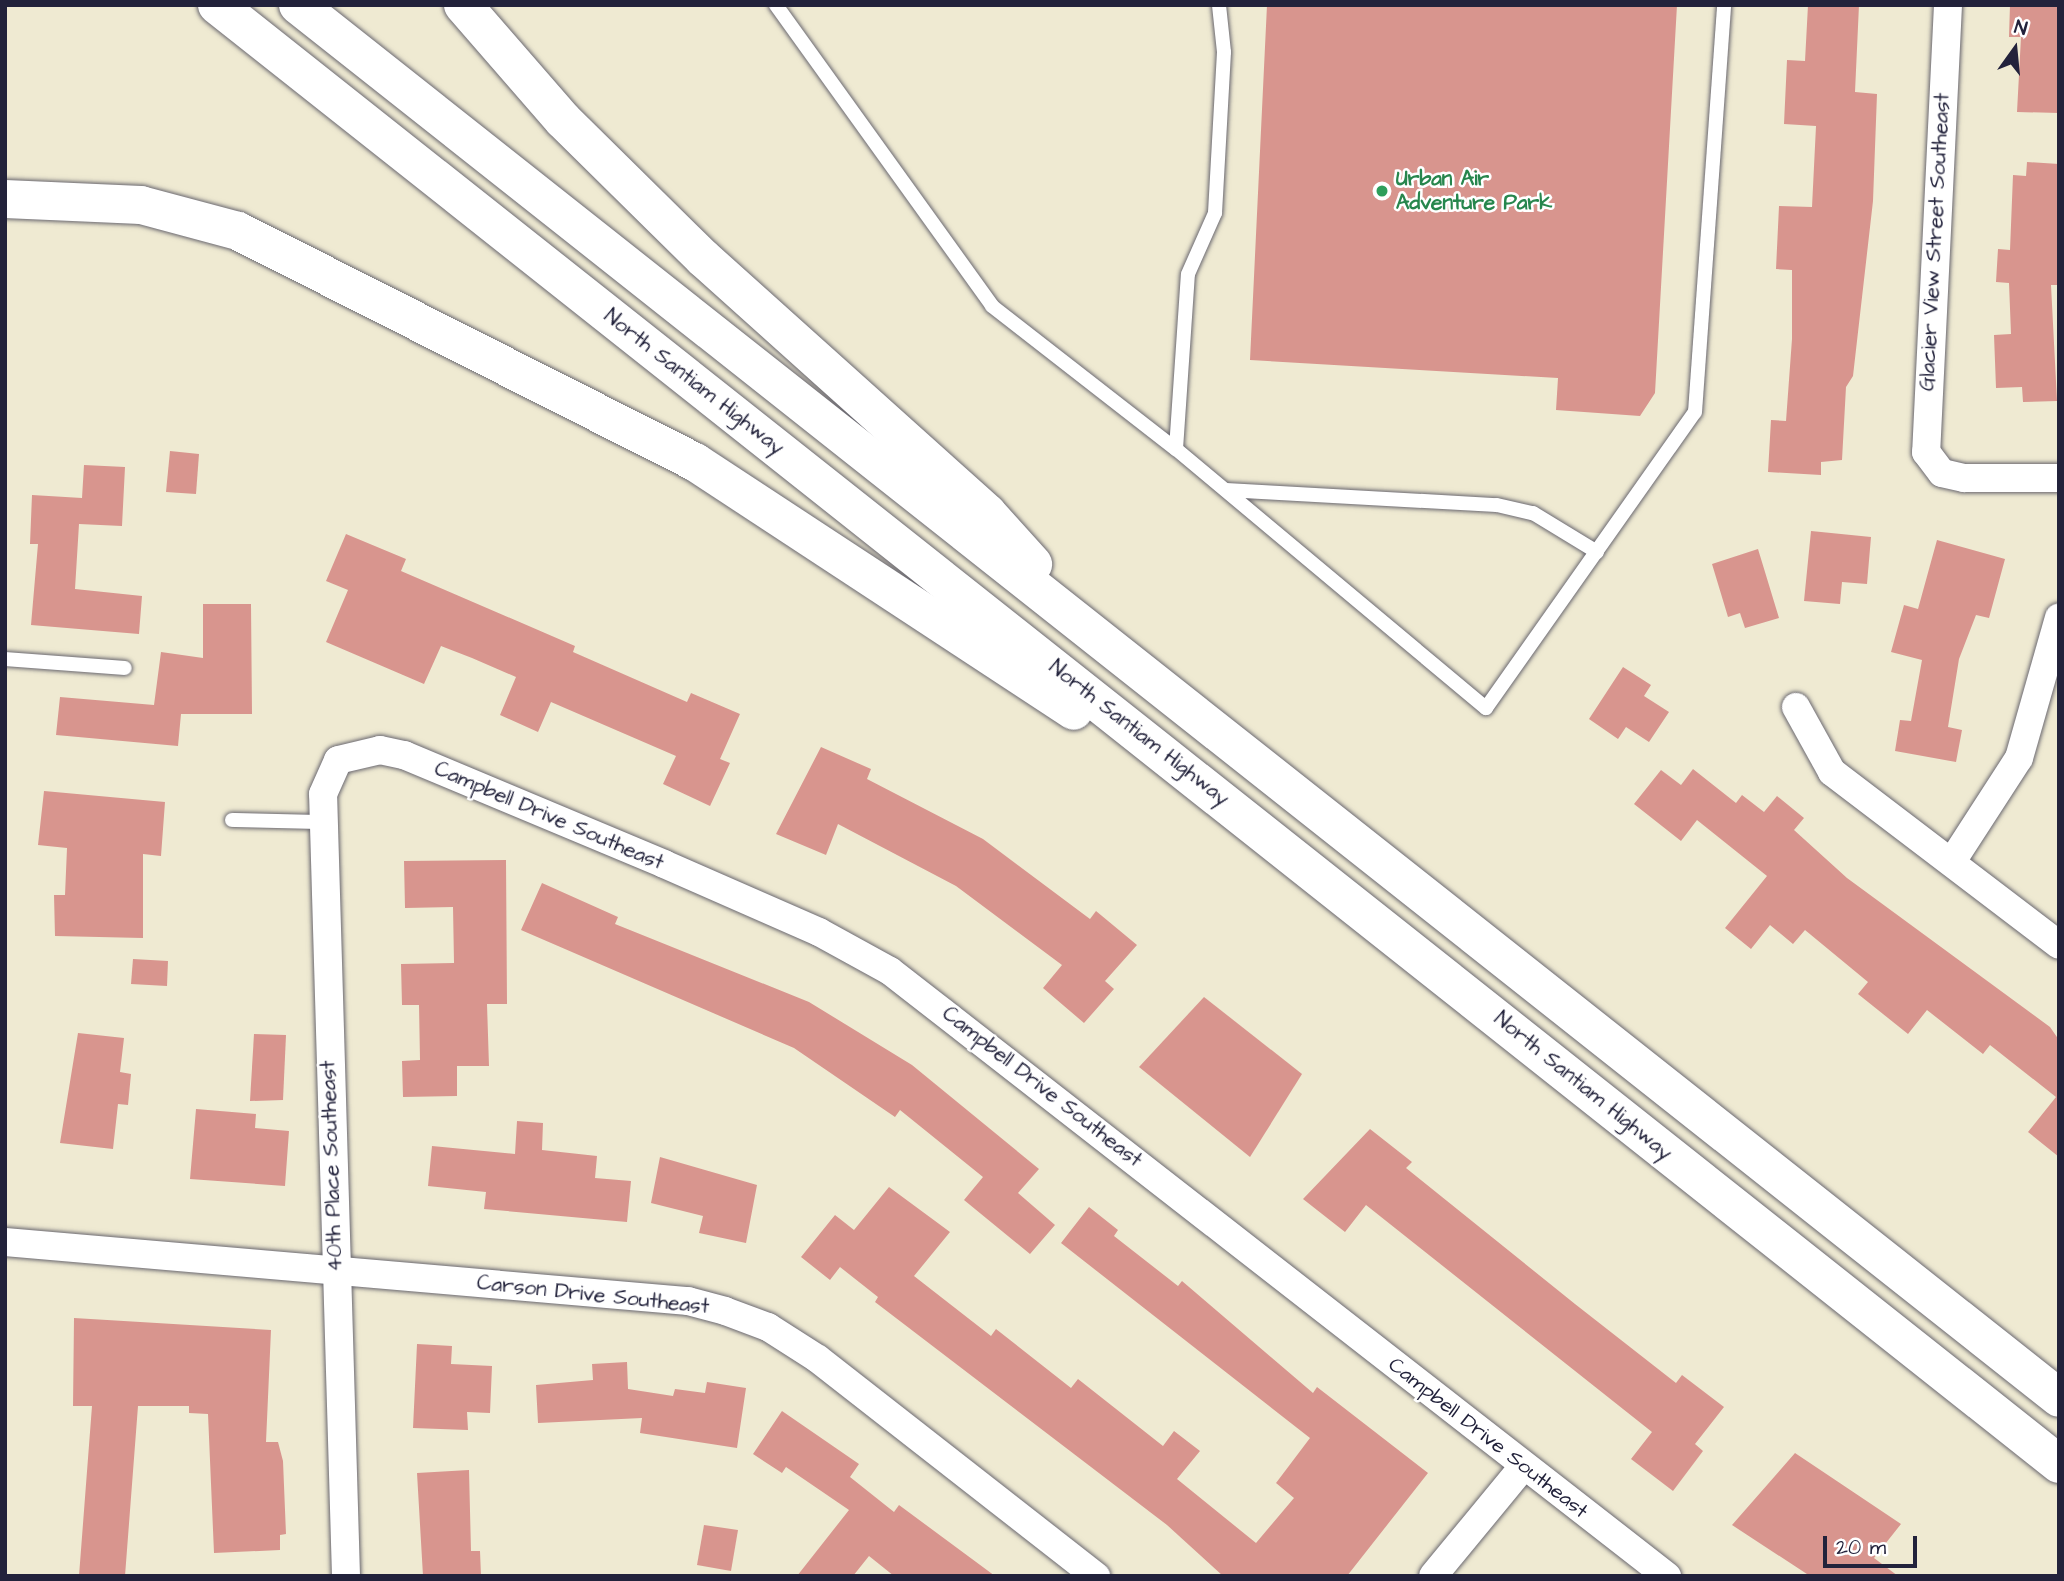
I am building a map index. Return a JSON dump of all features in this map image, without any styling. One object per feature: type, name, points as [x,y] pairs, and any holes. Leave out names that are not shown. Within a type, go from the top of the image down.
[{"type":"highway","name":"North Santiam Highway","points":[[217,5],[2059,1464]]},
{"type":"highway","points":[[298,5],[2059,1398]]},
{"type":"highway","points":[[463,5],[563,120],[703,258],[987,513],[1101,641]]},
{"type":"highway","points":[[5,199],[141,205],[237,231],[608,416],[695,462],[1278,843]]},
{"type":"street","name":"Glacier View Street Southeast","points":[[1948,5],[1924,430],[1926,452],[1942,473],[2059,478]]},
{"type":"street","points":[[1953,860],[2019,758],[2059,618]]},
{"type":"street","points":[[1796,707],[1832,772],[1953,860],[2059,945]]},
{"type":"street","name":"Campbell Drive Southeast","points":[[338,760],[359,752],[404,755],[854,949],[930,998],[1523,1467],[1667,1576]]},
{"type":"street","name":"40th Place Southeast","points":[[338,760],[327,774],[322,822],[346,1576]]},
{"type":"street","name":"Carson Drive Southeast","points":[[5,1241],[688,1301],[768,1327],[1096,1576]]},
{"type":"street","points":[[1433,1576],[1523,1467]]},
{"type":"lane","points":[[776,5],[992,306],[1176,449],[1486,708],[1695,412],[1724,5]]},
{"type":"lane","points":[[1176,449],[1188,274],[1215,213],[1224,52],[1219,5]]},
{"type":"lane","points":[[1226,490],[1497,505],[1533,513],[1597,552]]},
{"type":"lane","points":[[5,659],[125,668]]},
{"type":"lane","points":[[232,820],[322,822]]},
{"type":"building","points":[[1267,5],[1677,5],[1655,393],[1640,416],[1556,410],[1558,378],[1250,360]]},
{"type":"building","points":[[1808,5],[1859,5],[1855,92],[1877,94],[1873,201],[1853,376],[1846,387],[1842,460],[1821,462],[1821,475],[1768,472],[1771,420],[1786,421],[1792,339],[1792,270],[1776,269],[1779,206],[1812,207],[1816,126],[1784,124],[1787,60],[1805,61]]},
{"type":"building","points":[[2010,5],[2059,5],[2059,113],[2017,112],[2021,37],[2009,37]]},
{"type":"building","points":[[2027,162],[2059,164],[2059,285],[2051,285],[2057,401],[2023,402],[2022,387],[1996,388],[1994,335],[2011,334],[2009,283],[1996,282],[1998,249],[2010,250],[2013,175],[2026,176]]},
{"type":"building","points":[[170,451],[199,454],[196,494],[166,492]]},
{"type":"building","points":[[84,465],[125,467],[122,526],[79,524],[75,589],[142,596],[139,634],[31,625],[38,544],[30,544],[32,495],[82,498]]},
{"type":"building","points":[[1811,531],[1871,537],[1867,584],[1842,582],[1840,604],[1804,601]]},
{"type":"building","points":[[346,534],[406,559],[401,571],[575,646],[573,652],[687,702],[691,693],[740,714],[720,759],[730,763],[710,806],[663,784],[676,756],[551,702],[538,732],[500,715],[516,677],[472,658],[441,646],[424,684],[326,642],[348,590],[326,581]]},
{"type":"building","points":[[1937,540],[2005,559],[1989,618],[1976,615],[1959,659],[1948,727],[1962,730],[1956,762],[1895,751],[1900,720],[1911,721],[1922,660],[1891,652],[1904,605],[1918,609]]},
{"type":"building","points":[[1758,549],[1779,618],[1745,628],[1740,613],[1728,617],[1712,564]]},
{"type":"building","points":[[203,604],[251,604],[252,714],[181,714],[178,746],[56,735],[60,697],[154,705],[161,652],[203,658]]},
{"type":"building","points":[[1623,667],[1651,685],[1644,696],[1669,712],[1649,742],[1626,727],[1618,739],[1589,719]]},
{"type":"building","points":[[821,747],[871,769],[867,779],[983,839],[1090,919],[1096,911],[1137,945],[1105,981],[1114,989],[1084,1023],[1043,988],[1062,965],[956,886],[838,824],[826,855],[776,834]]},
{"type":"building","points":[[1693,769],[1736,803],[1742,795],[1764,812],[1777,796],[1804,818],[1794,830],[1847,878],[2050,1027],[2059,1040],[2059,1157],[2028,1132],[2056,1097],[1990,1045],[1983,1054],[1927,1010],[1908,1034],[1858,994],[1868,982],[1805,930],[1793,944],[1770,925],[1751,949],[1725,928],[1767,876],[1697,820],[1681,841],[1634,804],[1661,770],[1681,785]]},
{"type":"building","points":[[44,791],[165,802],[161,856],[143,854],[143,938],[55,936],[54,895],[65,895],[67,848],[38,845]]},
{"type":"building","points":[[506,860],[507,1004],[487,1004],[489,1066],[457,1066],[457,1096],[403,1097],[402,1061],[420,1060],[419,1005],[402,1005],[401,964],[454,963],[453,907],[405,908],[404,861]]},
{"type":"building","points":[[542,883],[618,917],[615,924],[809,1002],[912,1065],[1039,1169],[1018,1193],[1055,1225],[1030,1254],[964,1200],[983,1177],[900,1110],[895,1117],[794,1048],[521,930]]},
{"type":"building","points":[[133,959],[168,961],[167,986],[131,984]]},
{"type":"building","points":[[1204,997],[1302,1074],[1250,1157],[1139,1067]]},
{"type":"building","points":[[78,1033],[124,1038],[120,1072],[131,1074],[128,1105],[118,1104],[113,1149],[60,1143]]},
{"type":"building","points":[[254,1034],[286,1035],[283,1100],[250,1101]]},
{"type":"building","points":[[196,1109],[256,1114],[255,1128],[289,1131],[285,1186],[190,1179]]},
{"type":"building","points":[[517,1121],[543,1123],[542,1150],[597,1156],[595,1178],[631,1181],[627,1222],[484,1209],[486,1192],[428,1186],[432,1146],[515,1154]]},
{"type":"building","points":[[1370,1129],[1412,1162],[1406,1168],[1575,1304],[1676,1383],[1682,1375],[1724,1407],[1695,1444],[1703,1451],[1673,1491],[1631,1459],[1652,1432],[1366,1205],[1345,1232],[1303,1199]]},
{"type":"building","points":[[660,1157],[757,1185],[746,1243],[699,1233],[703,1216],[651,1203]]},
{"type":"building","points":[[889,1187],[950,1232],[914,1276],[991,1336],[996,1329],[1071,1388],[1078,1379],[1163,1446],[1174,1431],[1200,1451],[1177,1479],[1256,1543],[1294,1498],[1276,1483],[1310,1438],[1061,1243],[1089,1207],[1118,1230],[1114,1236],[1178,1286],[1182,1281],[1313,1393],[1317,1387],[1428,1473],[1347,1576],[1223,1576],[1167,1525],[875,1302],[878,1297],[840,1267],[830,1280],[801,1257],[835,1215],[854,1230]]},
{"type":"building","points":[[74,1318],[271,1330],[266,1442],[278,1442],[283,1461],[286,1534],[280,1535],[280,1550],[214,1553],[208,1414],[189,1413],[189,1406],[138,1406],[125,1576],[79,1576],[92,1406],[73,1406]]},
{"type":"building","points":[[417,1344],[452,1346],[451,1364],[492,1366],[490,1413],[467,1412],[468,1430],[413,1428]]},
{"type":"building","points":[[627,1362],[628,1389],[673,1396],[675,1389],[705,1393],[707,1382],[746,1388],[737,1448],[640,1433],[642,1418],[538,1423],[536,1385],[593,1380],[592,1364]]},
{"type":"building","points":[[782,1411],[859,1464],[850,1477],[894,1512],[899,1505],[995,1576],[894,1576],[869,1556],[853,1576],[797,1576],[849,1510],[786,1467],[782,1473],[753,1454]]},
{"type":"building","points":[[1795,1453],[1901,1524],[1874,1558],[1898,1576],[1810,1576],[1732,1525]]},
{"type":"building","points":[[469,1470],[471,1551],[480,1551],[481,1576],[423,1576],[417,1473]]},
{"type":"building","points":[[704,1525],[738,1530],[731,1571],[697,1565]]},
{"type":"place","name":"Urban Air Adventure Park","points":[[1382,191]]}]
